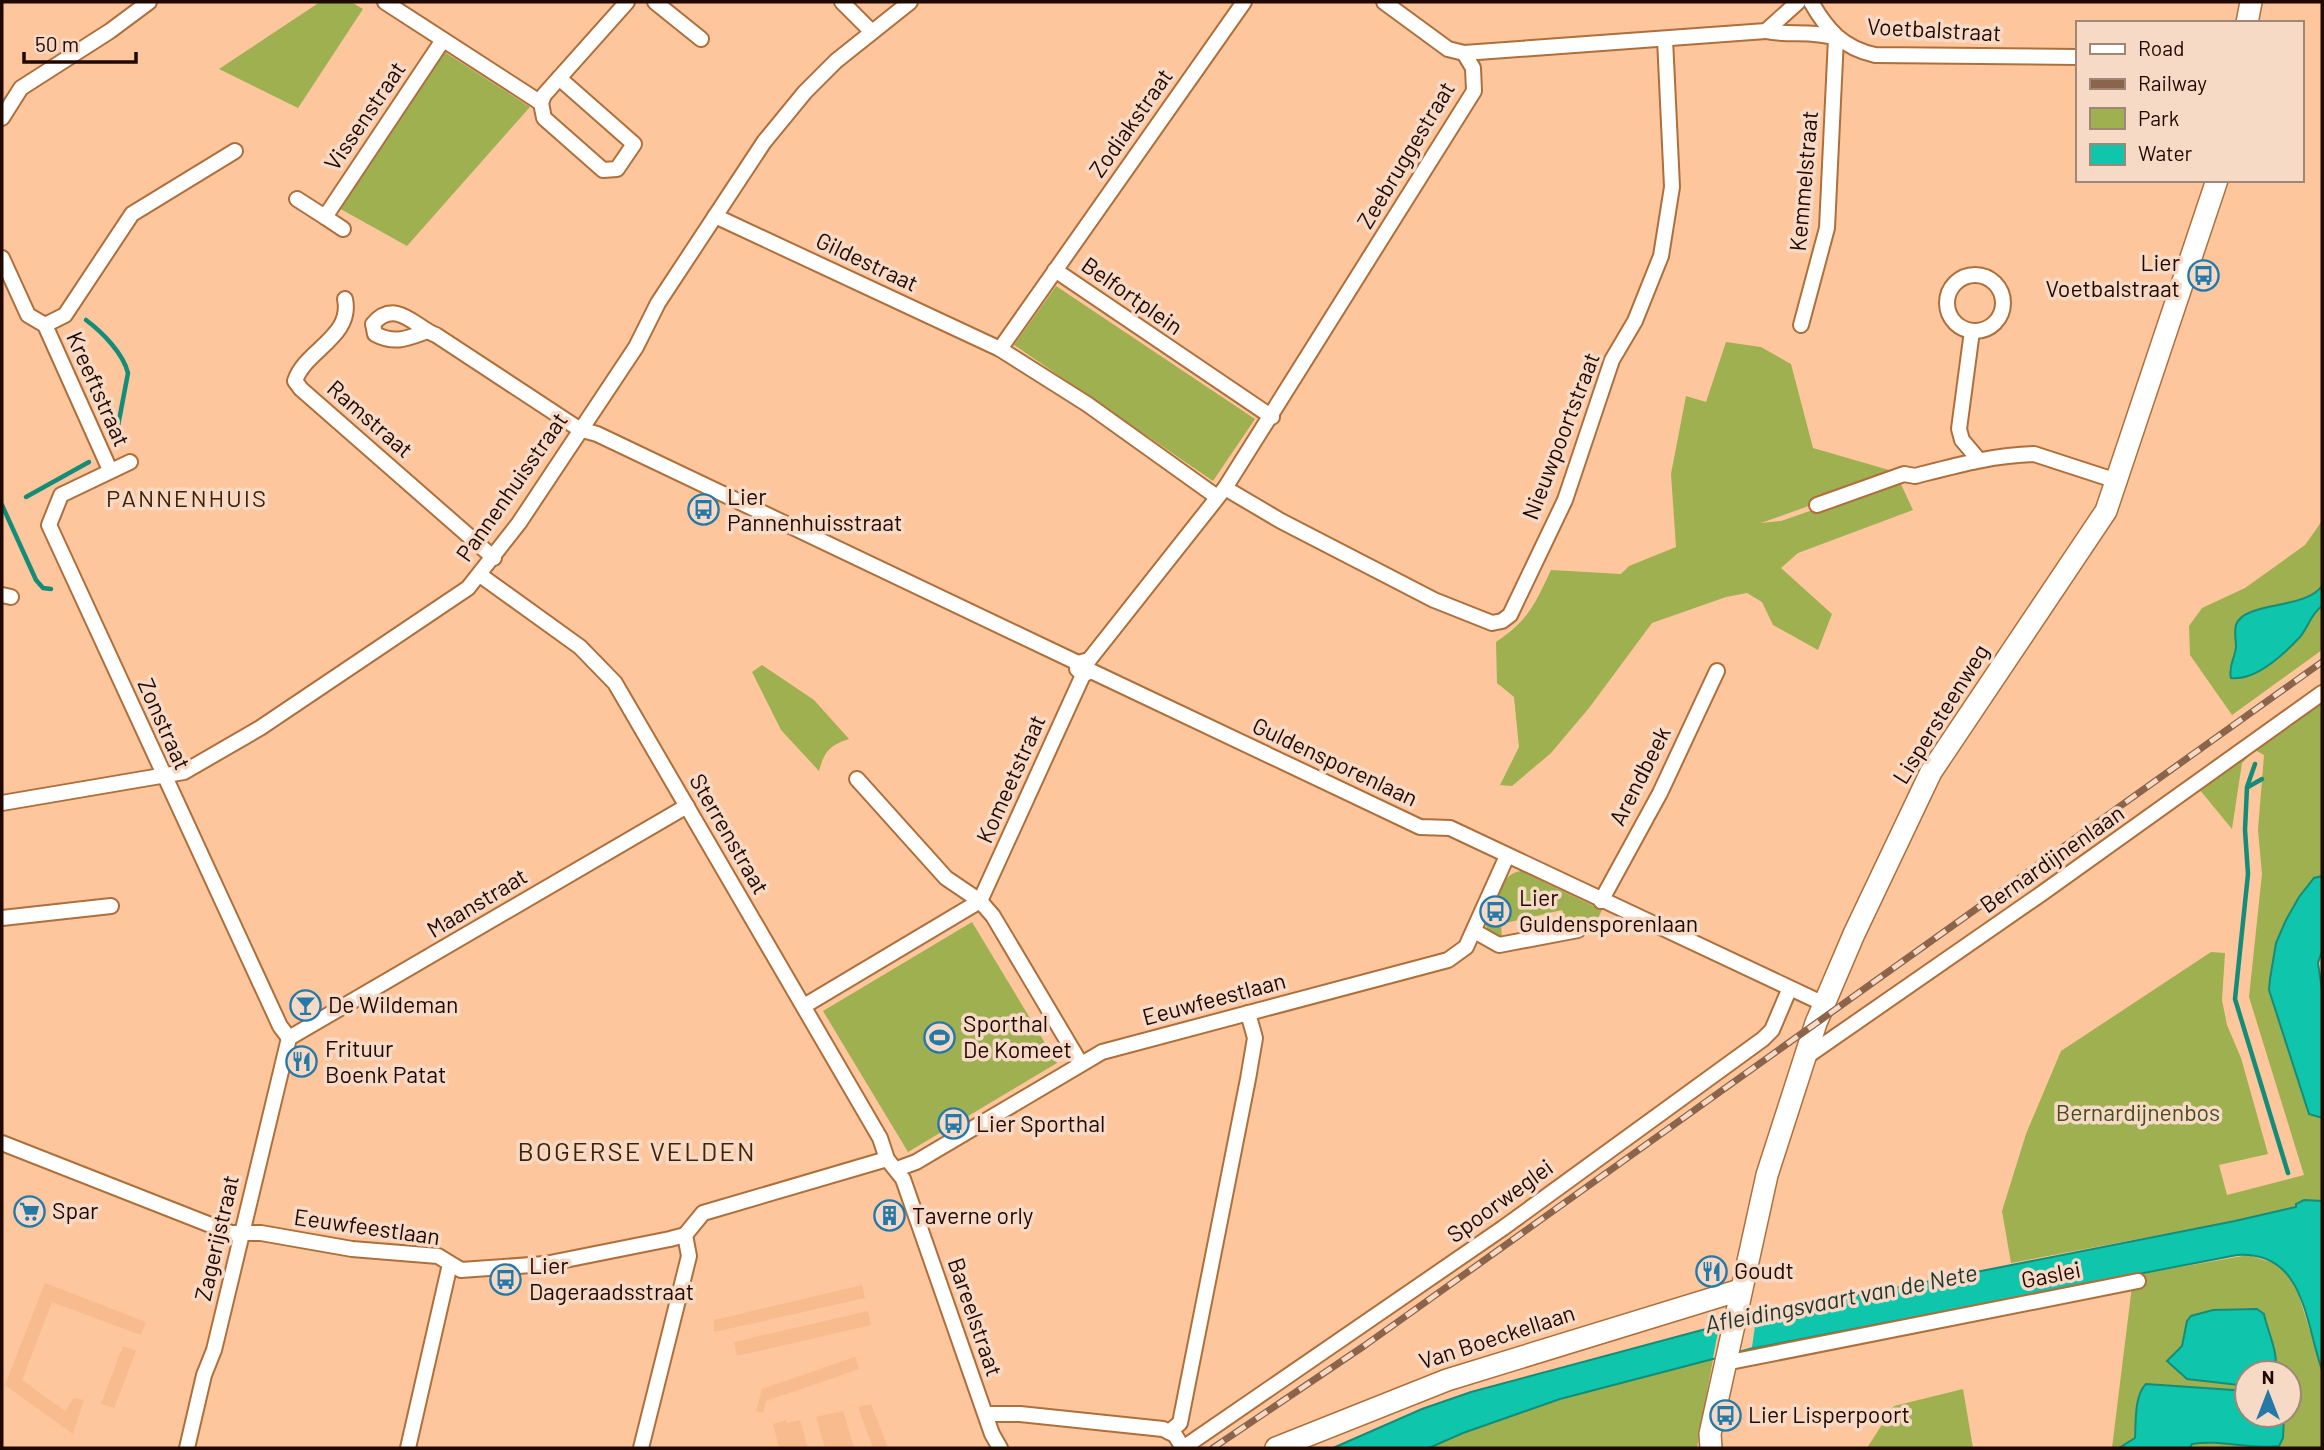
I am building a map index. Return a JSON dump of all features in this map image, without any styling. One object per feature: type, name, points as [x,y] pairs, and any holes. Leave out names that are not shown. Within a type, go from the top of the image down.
[{"type":"street","points":[[2,118],[21,88],[110,31],[149,2]]},
{"type":"street","points":[[385,2],[541,103]]},
{"type":"street","points":[[559,78],[634,144],[617,169],[603,170],[544,118],[541,103],[544,95],[559,78],[627,2]]},
{"type":"street","points":[[655,2],[701,39]]},
{"type":"street","points":[[842,2],[872,33]]},
{"type":"street","name":"Pannenhuisstraat","points":[[2,803],[184,772],[260,728],[454,599],[494,558],[636,347],[658,303],[783,117],[836,61],[910,2]]},
{"type":"street","name":"Zodiakstraat","points":[[1055,270],[1244,2]]},
{"type":"street","points":[[1384,2],[1448,49],[1464,53]]},
{"type":"street","points":[[1766,31],[1798,2]]},
{"type":"street","name":"Voetbalstraat","points":[[1811,2],[1836,38],[1851,48],[1875,55],[2076,57]]},
{"type":"street","points":[[2247,21],[2251,2]]},
{"type":"street","name":"Zeebruggestraat","points":[[1221,493],[1272,417],[1474,91],[1473,68],[1464,53],[1766,31],[1779,34],[1817,32],[1836,38]]},
{"type":"street","name":"Kemmelstraat","points":[[1801,325],[1827,228],[1836,38]]},
{"type":"street","name":"Nieuwpoortstraat","points":[[1221,493],[1434,600],[1492,623],[1502,621],[1510,615],[1565,500],[1612,359],[1635,321],[1661,256],[1672,187],[1665,39]]},
{"type":"street","name":"Vissenstraat","points":[[325,217],[443,40]]},
{"type":"street","points":[[45,326],[65,315],[132,214],[234,151]]},
{"type":"street","name":"Lispersteenweg","points":[[1711,1448],[1710,1434],[1767,1175],[1824,1004],[1931,772],[2106,511],[2216,182]]},
{"type":"street","points":[[297,199],[343,229]]},
{"type":"street","name":"Gildestraat","points":[[715,216],[1000,349]]},
{"type":"street","name":"Kreeftstraat","points":[[2,258],[28,316],[45,326],[110,470]]},
{"type":"street","name":"Belfortplein","points":[[1000,349],[1055,270],[1272,417]]},
{"type":"street","name":"Ramstraat","points":[[345,299],[347,310],[344,321],[326,345],[299,367],[295,381],[494,558]]},
{"type":"street","points":[[1972,331],[1959,429],[1962,440],[1979,460]]},
{"type":"street","name":"Guldensporenlaan","points":[[425,332],[436,335],[579,429],[597,434],[1420,827],[1450,828],[1789,990]]},
{"type":"street","points":[[1000,349],[1221,493]]},
{"type":"street","points":[[1817,505],[1904,474],[1915,475],[1979,460],[2034,454],[2117,481]]},
{"type":"street","name":"Zonstraat","points":[[130,462],[61,495],[49,525],[163,776],[280,1026],[289,1038]]},
{"type":"street","name":"Komeetstraat","points":[[980,901],[1085,667],[1221,493]]},
{"type":"street","name":"Sterrenstraat","points":[[480,575],[580,646],[615,683],[804,1006],[880,1138],[892,1164]]},
{"type":"street","name":"Arendbeek","points":[[1601,901],[1660,793],[1717,671]]},
{"type":"street","name":"Bernardijnenlaan","points":[[1805,1058],[2041,894],[2322,693]]},
{"type":"street","points":[[857,779],[946,878],[980,901],[993,916],[1081,1064]]},
{"type":"street","name":"Maanstraat","points":[[289,1038],[687,806]]},
{"type":"street","name":"Eeuwfeestlaan","points":[[2,1143],[212,1226],[242,1234],[261,1233],[352,1249],[438,1256],[461,1270],[545,1264],[685,1235],[704,1213],[892,1164],[916,1162],[1102,1052],[1448,960],[1466,947],[1507,856]]},
{"type":"street","points":[[804,1006],[980,901]]},
{"type":"street","points":[[2,918],[111,906]]},
{"type":"street","points":[[1474,930],[1499,945],[1578,930]]},
{"type":"street","points":[[1789,990],[1824,1004]]},
{"type":"street","name":"Spoorweglei","points":[[1183,1448],[1503,1228],[1763,1039],[1772,1030],[1789,990]]},
{"type":"street","points":[[1169,1432],[1180,1423],[1240,1128],[1255,1038],[1248,1013]]},
{"type":"street","name":"Zagerijstraat","points":[[187,1448],[289,1038]]},
{"type":"street","name":"Bareelstraat","points":[[892,1164],[1000,1448]]},
{"type":"street","points":[[641,1448],[689,1256],[685,1235]]},
{"type":"street","points":[[408,1448],[450,1264]]},
{"type":"street","name":"Gaslei","points":[[1726,1359],[2138,1282]]},
{"type":"street","name":"Van Boeckellaan","points":[[1276,1448],[1447,1380],[1740,1290]]},
{"type":"street","points":[[986,1414],[1033,1415],[1169,1432],[1183,1448]]},
{"type":"shaded area","points":[[45,1283],[146,1322],[141,1335],[52,1302],[22,1380],[65,1411],[74,1398],[84,1400],[73,1434],[5,1385]]},
{"type":"shaded area","points":[[862,1285],[865,1298],[714,1332],[714,1320]]},
{"type":"shaded area","points":[[868,1311],[871,1325],[737,1356],[734,1342]]},
{"type":"shaded area","points":[[123,1346],[136,1351],[114,1408],[101,1404]]},
{"type":"shaded area","points":[[855,1357],[859,1369],[766,1401],[763,1413],[756,1411],[762,1389]]},
{"type":"shaded area","points":[[871,1404],[888,1448],[873,1448],[858,1407]]},
{"type":"shaded area","points":[[843,1411],[854,1448],[825,1448],[816,1417]]},
{"type":"shaded area","points":[[786,1420],[787,1423],[800,1420],[808,1448],[779,1448],[773,1424]]},
{"type":"green space","points":[[320,2],[351,2],[363,9],[298,108],[219,69]]},
{"type":"green space","points":[[443,51],[530,107],[407,246],[337,207]]},
{"type":"green space","points":[[1056,286],[1255,419],[1213,481],[1014,345]]},
{"type":"green space","points":[[1726,342],[1761,347],[1791,364],[1813,448],[1889,470],[1887,478],[1761,523],[1781,521],[1899,480],[1913,510],[1798,553],[1781,568],[1832,614],[1818,650],[1773,625],[1762,602],[1747,593],[1726,597],[1652,623],[1589,708],[1551,753],[1512,786],[1500,785],[1519,747],[1514,697],[1497,683],[1496,642],[1516,627],[1530,611],[1551,570],[1621,574],[1629,566],[1676,547],[1671,474],[1686,396],[1706,402]]},
{"type":"green space","points":[[2322,521],[2322,586],[2317,592],[2296,602],[2260,609],[2235,626],[2235,656],[2229,670],[2301,636],[2312,614],[2322,606],[2322,650],[2232,715],[2190,655],[2189,626],[2202,608],[2245,588],[2305,545]]},
{"type":"green space","points":[[762,665],[814,700],[849,739],[829,750],[819,771],[781,730],[752,672]]},
{"type":"green space","name":"Bernardijnenbos","points":[[2322,702],[2322,876],[2299,897],[2286,920],[2276,943],[2269,990],[2309,1114],[2322,1118],[2322,1201],[2304,1200],[2296,1207],[2234,1221],[2011,1263],[2002,1211],[2026,1134],[2061,1051],[2211,952],[2225,953],[2222,1000],[2227,1025],[2241,1058],[2268,1154],[2219,1165],[2227,1195],[2304,1175],[2249,997],[2262,874],[2258,830],[2264,755],[2255,750],[2242,763],[2232,829],[2199,789]]},
{"type":"green space","points":[[1521,871],[1602,910],[1590,934],[1567,924],[1562,910],[1501,924],[1502,938],[1487,929],[1485,921],[1502,883]]},
{"type":"green space","name":"Sporthal De Komeet","points":[[972,922],[1057,1063],[908,1152],[823,1011]]},
{"type":"green space","points":[[2248,1255],[2280,1265],[2296,1286],[2322,1370],[2322,1448],[2112,1448],[2132,1286],[2130,1276]]},
{"type":"green space","points":[[1713,1359],[1697,1448],[1429,1448],[1534,1408]]},
{"type":"green space","points":[[1963,1389],[1973,1448],[1867,1448],[1894,1406]]},
{"type":"water","points":[[2322,586],[2322,606],[2293,644],[2259,671],[2240,678],[2231,678],[2230,670],[2236,647],[2235,627],[2241,617],[2262,608],[2303,599]]},
{"type":"water","points":[[2322,876],[2322,951],[2318,963],[2322,990],[2322,1118],[2309,1114],[2269,990],[2276,943],[2286,920],[2314,878]]},
{"type":"water","name":"Afleidingsvaart van de Nete","points":[[2304,1200],[2322,1201],[2322,1370],[2306,1311],[2289,1277],[2277,1265],[2259,1257],[2237,1255],[1755,1348],[1560,1399],[1463,1433],[1429,1448],[1333,1448],[1422,1409],[1471,1392],[1758,1315],[2235,1221],[2296,1207],[2296,1204]]},
{"type":"water","points":[[2257,1309],[2264,1314],[2276,1359],[2233,1359],[2233,1384],[2187,1379],[2167,1361],[2182,1346],[2187,1321],[2191,1316],[2213,1310]]},
{"type":"water","points":[[2146,1384],[2233,1390],[2233,1429],[2283,1429],[2283,1438],[2279,1446],[2268,1447],[2203,1443],[2192,1444],[2190,1448],[2119,1448],[2135,1438],[2139,1395]]},
{"type":"pier","points":[[1757,1312],[1752,1347],[1713,1358],[1720,1321]]},
{"type":"waterway","points":[[86,320],[111,344],[122,358],[128,373],[114,447]]},
{"type":"waterway","points":[[26,497],[89,462]]},
{"type":"waterway","points":[[2,505],[36,580],[43,588],[51,589]]},
{"type":"waterway","points":[[2255,764],[2247,787],[2245,830],[2248,874],[2235,999],[2288,1173]]},
{"type":"waterway","points":[[2248,787],[2262,779]]},
{"type":"railway","points":[[1213,1448],[1364,1346],[2322,662]]},
{"type":"place","name":"Lier Voetbalstraat","points":[[2203,276]]},
{"type":"place","name":"Lier Pannenhuisstraat","points":[[704,510]]},
{"type":"place","name":"Lier Guldensporenlaan","points":[[1496,911]]},
{"type":"place","name":"De Wildeman","points":[[305,1005]]},
{"type":"place","name":"Sporthal De Komeet","points":[[940,1037]]},
{"type":"place","name":"Frituur Boenk Patat","points":[[302,1062]]},
{"type":"place","name":"Lier Sporthal","points":[[953,1124]]},
{"type":"place","name":"Spar","points":[[29,1211]]},
{"type":"place","name":"Taverne orly","points":[[889,1216]]},
{"type":"place","name":"Goudt","points":[[1711,1271]]},
{"type":"place","name":"Lier Dageraadsstraat","points":[[506,1279]]},
{"type":"place","name":"Lier Lisperpoort","points":[[1725,1415]]},
{"type":"district","name":"PANNENHUIS","points":[[187,499]]},
{"type":"district","name":"BOGERSE VELDEN","points":[[637,1152]]}]
